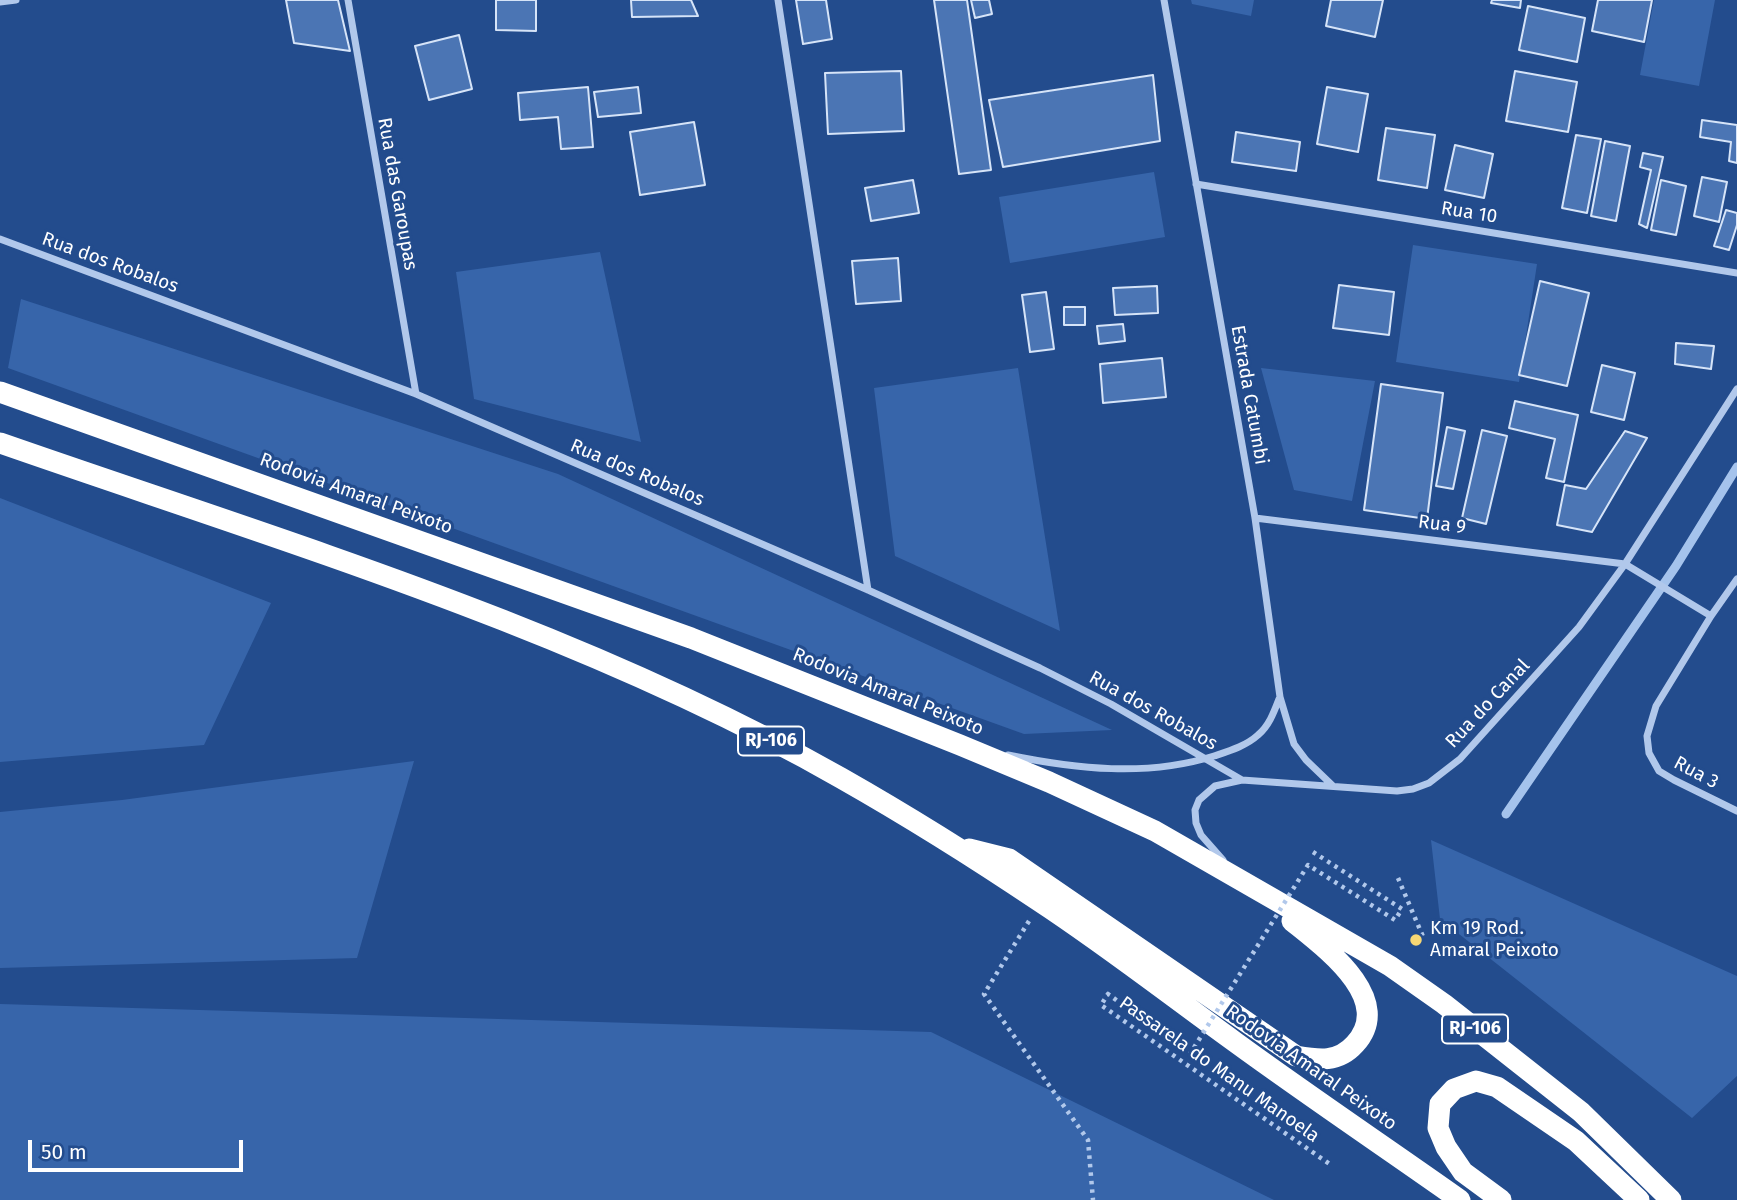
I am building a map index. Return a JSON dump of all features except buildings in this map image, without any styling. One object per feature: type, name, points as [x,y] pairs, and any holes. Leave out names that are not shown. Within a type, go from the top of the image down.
[{"type":"highway","name":"Rodovia Amaral Peixoto","points":[[0,392],[691,638],[1049,782],[1155,831],[1390,966],[1444,1004],[1581,1112],[1671,1200]]},
{"type":"highway","name":"Rodovia Amaral Peixoto","points":[[0,443],[497,619],[619,669],[744,727],[841,778],[1040,902],[1460,1200]]},
{"type":"highway","points":[[950,844],[1009,859],[1296,1056],[1319,1060],[1333,1059],[1348,1052],[1367,1025],[1365,998],[1355,979],[1327,950],[1248,885]]},
{"type":"highway","points":[[1501,1200],[1463,1172],[1446,1147],[1438,1128],[1440,1104],[1454,1089],[1476,1081],[1497,1087],[1576,1140],[1639,1200]]},
{"type":"street","points":[[0,2],[16,0]]},
{"type":"street","name":"Rua das Garoupas","points":[[348,0],[416,394]]},
{"type":"street","points":[[778,0],[868,590]]},
{"type":"street","name":"Estrada Catumbi","points":[[1164,0],[1255,518],[1280,697]]},
{"type":"street","name":"Rua 10","points":[[1196,184],[1737,273]]},
{"type":"street","name":"Rua dos Robalos","points":[[0,239],[416,394],[868,590],[1040,668],[1111,704],[1242,780]]},
{"type":"street","name":"Rua do Canal","points":[[1242,780],[1397,791],[1413,789],[1443,774],[1515,700],[1579,627],[1625,564],[1737,389]]},
{"type":"street","name":"Rua 9","points":[[1255,518],[1625,564]]},
{"type":"street","points":[[1625,564],[1711,616],[1737,579]]},
{"type":"street","name":"Rua 3","points":[[1711,616],[1656,706],[1647,736],[1648,753],[1659,771],[1737,811]]},
{"type":"street","points":[[960,745],[1034,760],[1109,768],[1165,768],[1206,758],[1244,744],[1257,736],[1273,715],[1280,697]]},
{"type":"street","points":[[1280,697],[1294,744],[1333,786]]},
{"type":"street","points":[[1242,780],[1226,782],[1207,792],[1199,800],[1195,810],[1201,835],[1248,885]]},
{"type":"path","name":"Passarela do Manu Manoela","points":[[1313,852],[1402,909],[1395,920],[1308,865],[1190,1054],[1108,994],[1101,1005],[1331,1165]]},
{"type":"path","points":[[1398,878],[1424,939]]},
{"type":"path","points":[[1040,902],[984,994],[1087,1140],[1093,1200]]},
{"type":"shaded area","points":[[1191,0],[1254,0],[1251,16],[1192,4]]},
{"type":"shaded area","points":[[1654,0],[1715,0],[1699,86],[1640,75]]},
{"type":"shaded area","points":[[1154,172],[1165,237],[1010,263],[999,197]]},
{"type":"shaded area","points":[[1413,245],[1537,264],[1519,382],[1396,362]]},
{"type":"shaded area","points":[[600,252],[641,442],[474,399],[456,272]]},
{"type":"shaded area","points":[[21,299],[558,474],[1112,730],[1024,734],[8,368]]},
{"type":"shaded area","points":[[1018,368],[1060,631],[895,556],[874,388]]},
{"type":"shaded area","points":[[1261,368],[1375,381],[1352,501],[1294,490]]},
{"type":"shaded area","points":[[0,498],[271,603],[204,745],[0,762]]},
{"type":"shaded area","points":[[414,761],[357,958],[0,968],[0,812],[122,800]]},
{"type":"shaded area","points":[[1431,840],[1737,976],[1737,1076],[1692,1118],[1440,919]]},
{"type":"shaded area","points":[[0,1004],[931,1032],[1274,1200],[0,1200]]},
{"type":"waterway","points":[[1506,814],[1676,566],[1737,467]]},
{"type":"place","name":"Km 19 Rod. Amaral Peixoto","points":[[1416,940]]}]
